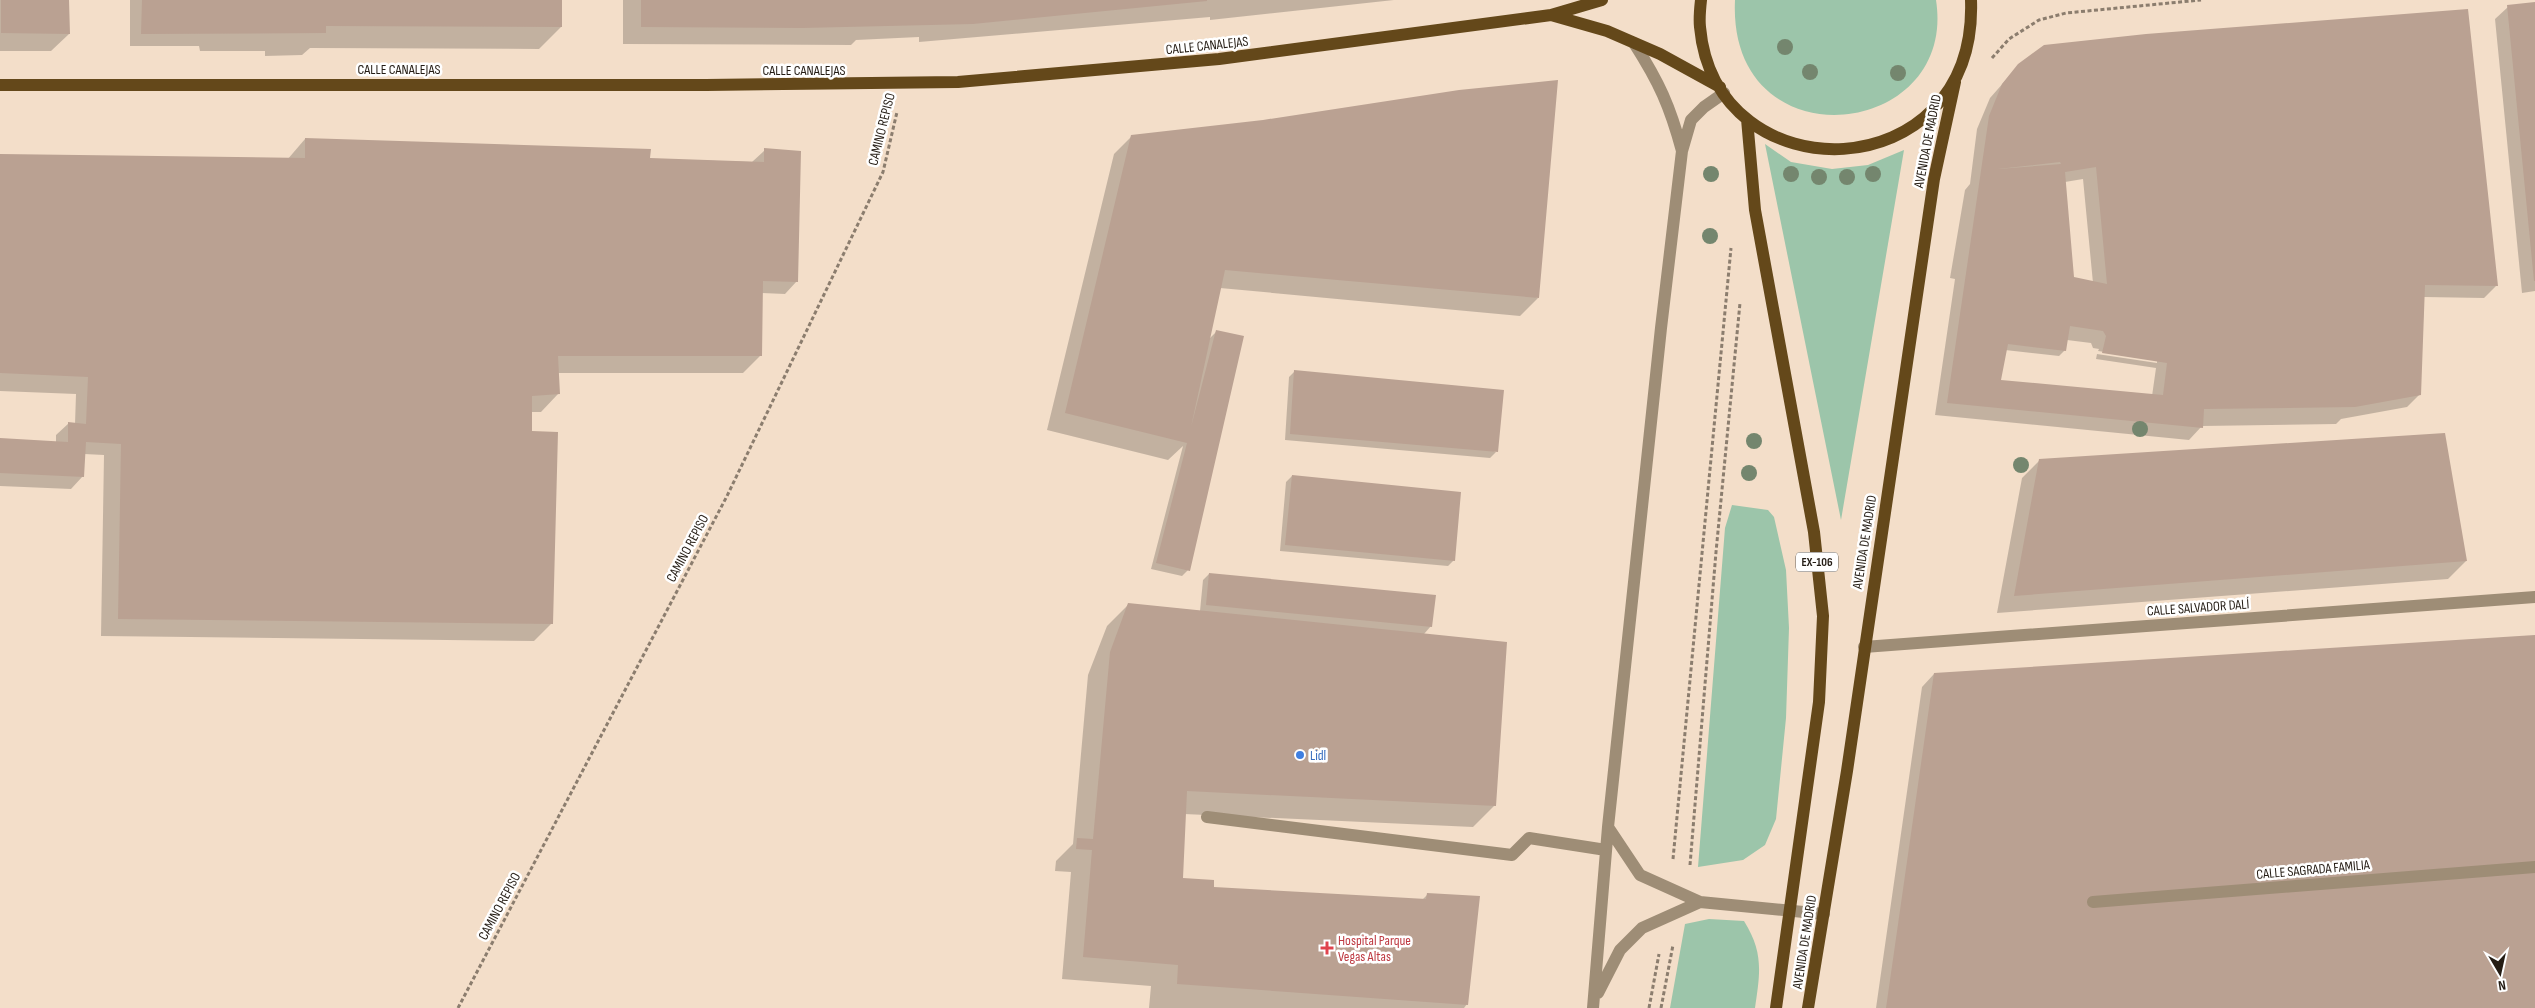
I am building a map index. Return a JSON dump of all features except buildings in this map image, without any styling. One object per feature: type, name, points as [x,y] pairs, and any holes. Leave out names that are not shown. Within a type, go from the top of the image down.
[{"type":"main road","name":"CALLE CANALEJAS","points":[[0,85],[903,84],[958,82],[1219,59],[1551,15],[1602,0]]},
{"type":"main road","points":[[1701,0],[1700,27],[1707,61],[1722,90],[1747,119],[1781,140],[1819,150],[1859,149],[1897,136],[1930,113],[1955,82],[1966,56],[1972,25],[1971,0]]},
{"type":"main road","points":[[1551,15],[1606,31],[1660,54],[1722,90]]},
{"type":"main road","name":"AVENIDA DE MADRID","points":[[1808,1008],[1824,914],[1934,179],[1955,82]]},
{"type":"main road","name":"AVENIDA DE MADRID","points":[[1747,119],[1755,210],[1814,532],[1823,616],[1819,702],[1776,1008]]},
{"type":"street","points":[[1634,43],[1660,84],[1672,114],[1682,151]]},
{"type":"street","points":[[1594,1004],[1608,827],[1661,328],[1682,151],[1691,120],[1722,90]]},
{"type":"street","name":"CALLE SALVADOR DALÍ","points":[[1864,647],[2535,597]]},
{"type":"street","points":[[1208,817],[1512,855],[1529,838],[1606,850]]},
{"type":"street","points":[[1608,827],[1640,875],[1700,902],[1824,914]]},
{"type":"street","name":"CALLE SAGRADA FAMILIA","points":[[2093,902],[2535,867]]},
{"type":"street","points":[[1594,1004],[1620,950],[1642,928],[1700,902]]},
{"type":"path","points":[[1990,60],[2009,39],[2039,20],[2066,14],[2201,0]]},
{"type":"path","name":"CAMINO REPISO","points":[[458,1008],[736,478],[883,172],[903,84]]},
{"type":"path","points":[[1670,889],[1731,241]]},
{"type":"path","points":[[1684,895],[1691,861],[1716,552],[1740,303]]},
{"type":"path","points":[[1661,1008],[1680,911]]},
{"type":"path","points":[[1649,1008],[1665,918]]},
{"type":"green space","points":[[1735,0],[1936,0],[1933,47],[1913,83],[1880,105],[1841,115],[1801,110],[1766,89],[1742,53]]},
{"type":"green space","points":[[1765,144],[1791,162],[1832,169],[1868,165],[1904,150],[1841,520]]},
{"type":"green space","points":[[1732,505],[1768,510],[1774,517],[1786,570],[1789,628],[1786,718],[1776,819],[1765,845],[1743,860],[1698,867],[1725,528]]},
{"type":"green space","points":[[1709,919],[1744,921],[1750,932],[1758,953],[1759,963],[1755,1008],[1670,1008],[1685,924]]},
{"type":"place","name":"Lidl","points":[[1300,755]]},
{"type":"place","name":"Hospital Parque Vegas Altas","points":[[1327,948]]}]
